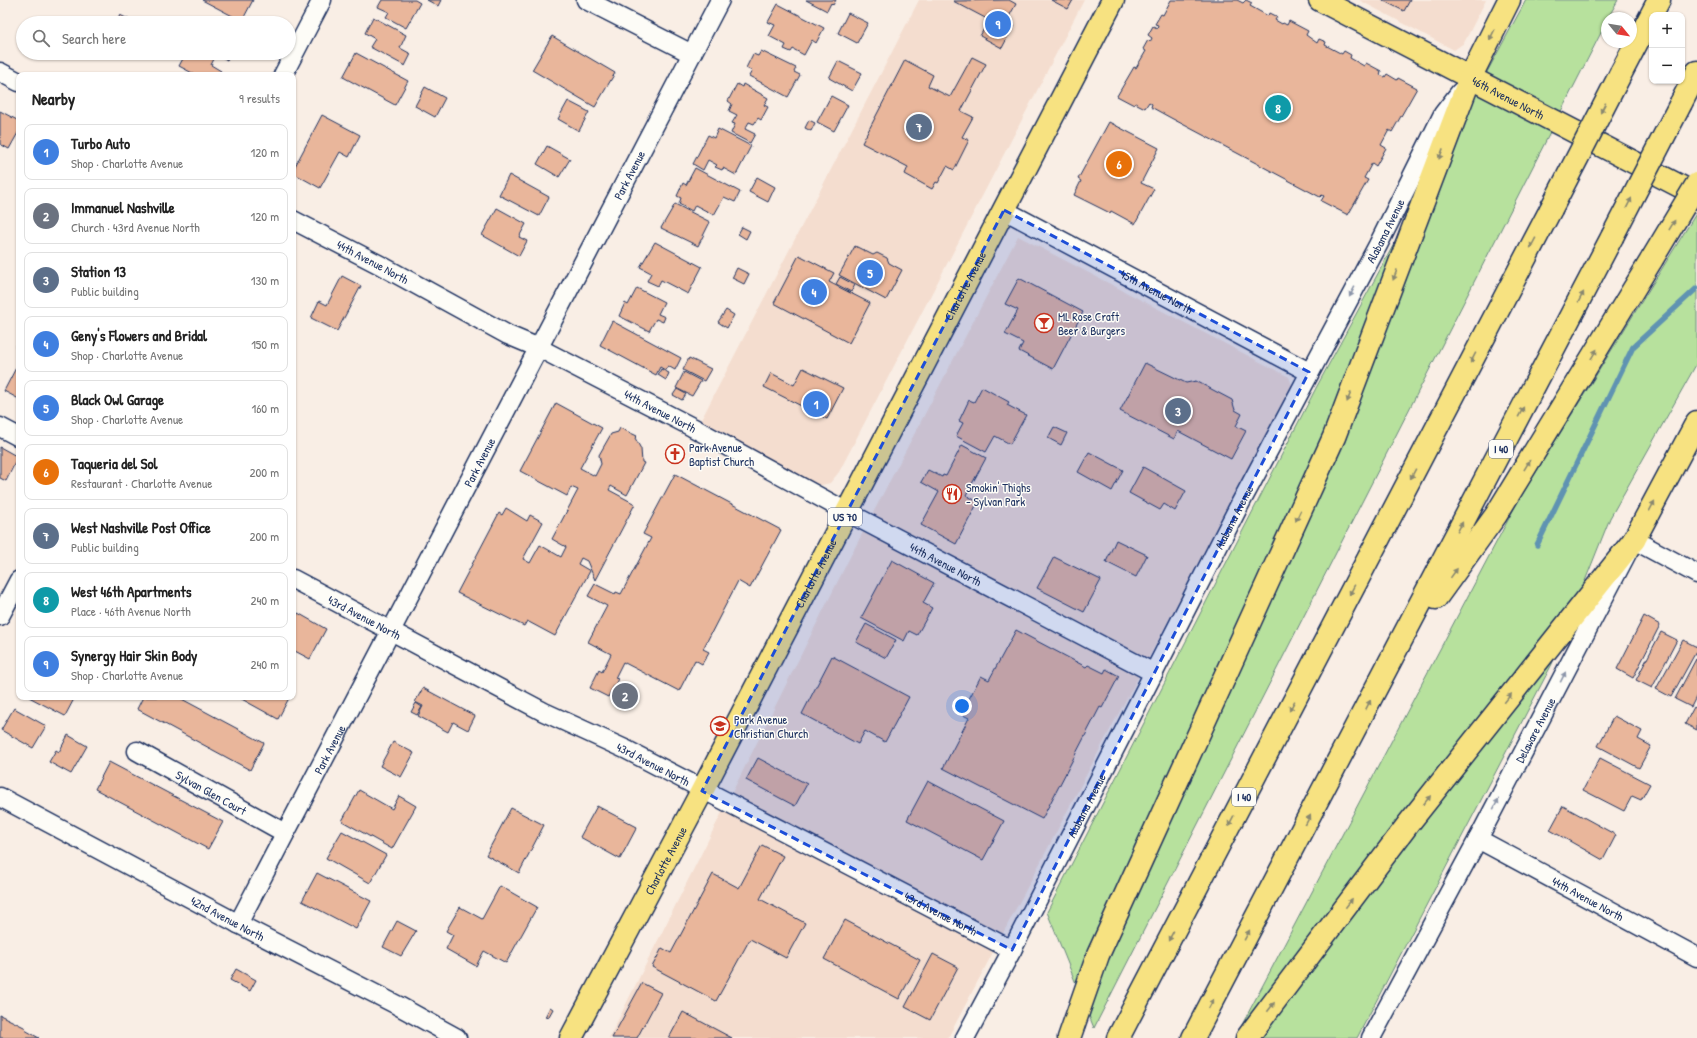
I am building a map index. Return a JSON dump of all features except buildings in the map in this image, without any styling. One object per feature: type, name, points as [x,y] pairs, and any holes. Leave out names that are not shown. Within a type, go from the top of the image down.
[{"type":"main road","name":"Charlotte Avenue","points":[[571,1038],[702,791],[1113,0]]},
{"type":"main road","name":"46th Avenue North","points":[[1320,0],[1697,195]]},
{"type":"main road","name":"Alabama Avenue","points":[[1470,78],[1509,0]]},
{"type":"main road","name":"I 40","points":[[1118,1038],[1659,0]]},
{"type":"main road","name":"I 40","points":[[1193,1038],[1697,72]]},
{"type":"main road","points":[[1069,1038],[1098,955],[1334,437],[1470,78]]},
{"type":"main road","points":[[1391,661],[1496,515],[1697,184]]},
{"type":"main road","name":"Delaware Avenue","points":[[1634,540],[1697,422]]},
{"type":"main road","points":[[1247,1038],[1409,823],[1634,540]]},
{"type":"street","points":[[296,50],[322,0]]},
{"type":"street","points":[[586,0],[692,54]]},
{"type":"street","name":"Park Avenue","points":[[238,924],[720,0]]},
{"type":"street","points":[[285,72],[291,60]]},
{"type":"street","points":[[0,72],[16,80]]},
{"type":"street","name":"Alabama Avenue","points":[[965,1038],[1012,950],[1309,372],[1378,245],[1443,114],[1470,78]]},
{"type":"street","name":"45th Avenue North","points":[[1004,210],[1309,372]]},
{"type":"street","name":"44th Avenue North","points":[[296,222],[382,266],[508,335],[539,348],[692,427],[847,512],[1154,673]]},
{"type":"street","points":[[0,427],[16,435]]},
{"type":"street","points":[[1634,540],[1697,574]]},
{"type":"street","name":"Delaware Avenue","points":[[1371,1038],[1478,839],[1634,540]]},
{"type":"street","name":"43rd Avenue North","points":[[296,582],[391,630],[544,712],[627,750],[702,791],[1012,950]]},
{"type":"street","points":[[0,616],[16,586]]},
{"type":"street","name":"Sylvan Glen Court","points":[[137,751],[285,833]]},
{"type":"street","name":"42nd Avenue North","points":[[0,797],[238,924],[397,1005],[457,1038]]},
{"type":"street","name":"44th Avenue North","points":[[1478,839],[1697,957]]},
{"type":"highlighted area","points":[[1004,210],[1309,372],[1012,950],[702,791]]},
{"type":"shaded area","points":[[919,0],[1084,0],[839,472],[830,483],[817,486],[700,422]]},
{"type":"shaded area","points":[[1359,0],[1486,0],[1464,43],[1454,50]]},
{"type":"shaded area","points":[[1018,236],[1289,377],[1293,388],[1111,728],[948,1038],[609,1038],[851,555]]},
{"type":"green space","points":[[1526,0],[1618,0],[1611,12],[1601,12],[1601,33],[1094,1028],[1047,912],[1316,388]]},
{"type":"green space","points":[[1697,212],[1697,363],[1610,518],[1552,664],[1357,1038],[1235,1038],[1517,503]]},
{"type":"waterway","points":[[1537,545],[1633,347],[1697,288]]},
{"type":"place","name":"Synergy Hair Skin Body","points":[[998,24]]},
{"type":"place","name":"West 46th Apartments","points":[[1278,108]]},
{"type":"place","name":"West Nashville Post Office","points":[[919,127]]},
{"type":"place","name":"Taqueria del Sol","points":[[1119,164]]},
{"type":"place","name":"Black Owl Garage","points":[[870,273]]},
{"type":"place","name":"Geny's Flowers and Bridal","points":[[814,292]]},
{"type":"place","name":"ML Rose Craft Beer & Burgers","points":[[1044,323]]},
{"type":"place","name":"Turbo Auto","points":[[816,404]]},
{"type":"place","name":"Station 13","points":[[1178,411]]},
{"type":"place","name":"Park Avenue Baptist Church","points":[[675,454]]},
{"type":"place","name":"Smokin' Thighs - Sylvan Park","points":[[952,494]]},
{"type":"place","name":"Immanuel Nashville","points":[[625,696]]},
{"type":"place","name":"Park Avenue Christian Church","points":[[720,726]]}]
